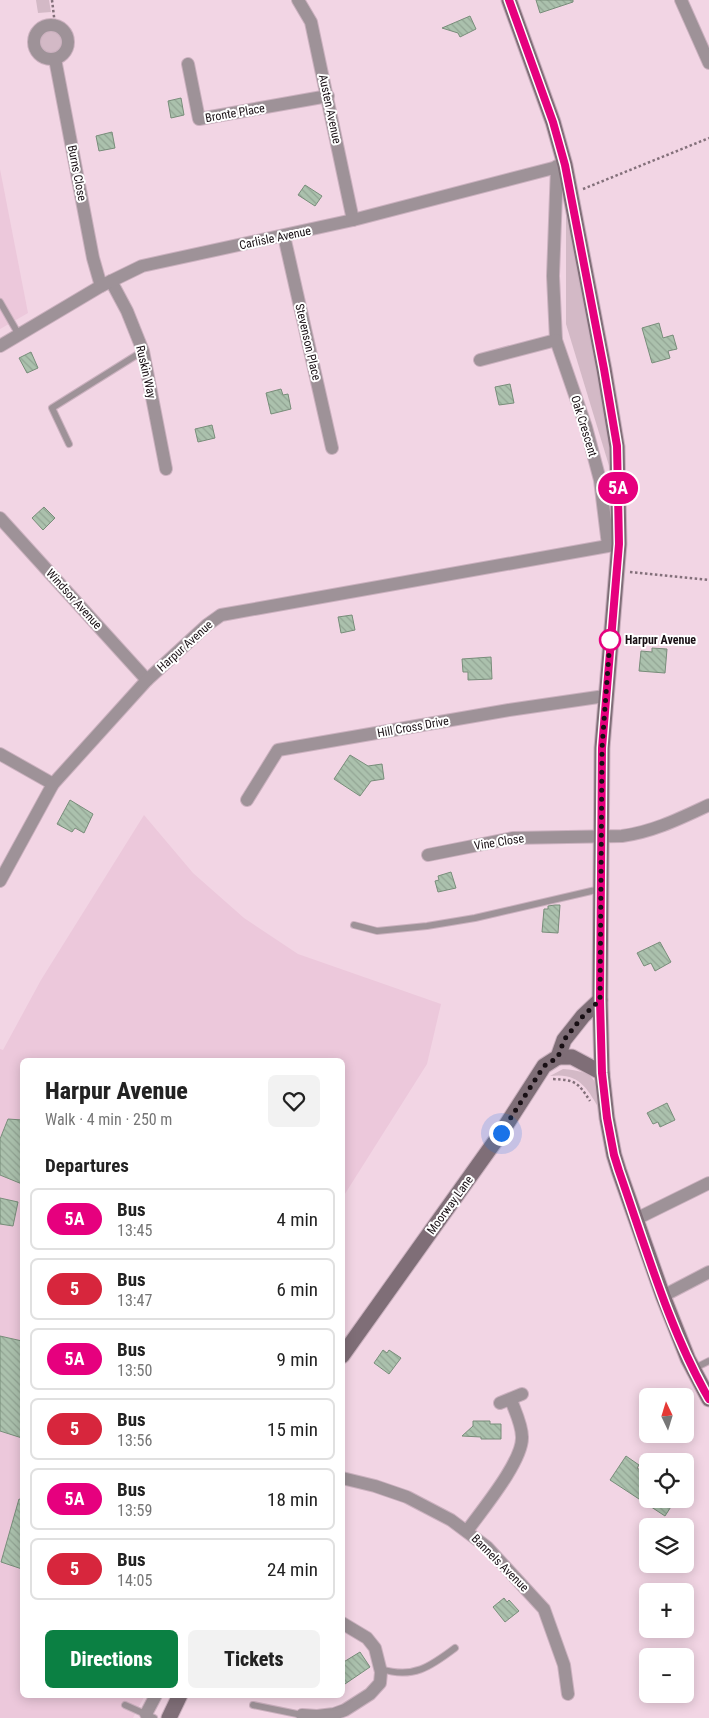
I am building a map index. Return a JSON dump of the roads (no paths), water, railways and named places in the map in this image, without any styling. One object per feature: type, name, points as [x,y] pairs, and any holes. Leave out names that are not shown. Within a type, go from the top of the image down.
[{"type":"street","name":"Austen Avenue","points":[[298,0],[311,22],[353,220]]},
{"type":"street","points":[[509,0],[553,122],[561,165],[571,193],[617,446],[613,544],[616,570],[602,748],[600,1000],[602,1073],[607,1118],[614,1155],[663,1296],[693,1369],[709,1399]]},
{"type":"street","points":[[681,0],[709,63]]},
{"type":"street","points":[[48,25],[56,25],[63,29],[67,33],[69,40],[68,48],[64,54],[55,59],[43,58],[38,54],[34,41],[38,31],[48,25]]},
{"type":"street","name":"Burns Close","points":[[55,59],[93,258],[106,283]]},
{"type":"street","name":"Bronte Place","points":[[188,64],[199,119],[328,96]]},
{"type":"street","name":"Carlisle Avenue","points":[[0,346],[106,283],[142,266],[353,220],[561,165]]},
{"type":"street","name":"Oak Crescent","points":[[561,165],[553,276],[556,340],[586,427],[600,480],[613,544]]},
{"type":"street","name":"Stevenson Place","points":[[284,236],[332,448]]},
{"type":"street","name":"Ruskin Way","points":[[106,283],[127,311],[143,351],[166,469]]},
{"type":"street","points":[[480,360],[556,340]]},
{"type":"street","name":"Windsor Avenue","points":[[0,518],[148,680]]},
{"type":"street","name":"Harpur Avenue","points":[[0,881],[52,784],[148,680],[207,624],[221,615],[613,544]]},
{"type":"street","name":"Hill Cross Drive","points":[[247,800],[278,750],[509,710],[605,696]]},
{"type":"street","points":[[0,754],[52,784]]},
{"type":"street","name":"Vine Close","points":[[428,856],[513,838],[637,834],[680,819],[709,804]]},
{"type":"street","name":"Moorway Lane","points":[[345,1352],[501,1133],[544,1066],[558,1057],[564,1040],[583,1016],[600,1000]]},
{"type":"street","points":[[558,1057],[572,1057],[602,1073]]},
{"type":"street","points":[[636,1220],[709,1183]]},
{"type":"street","points":[[663,1296],[709,1272]]},
{"type":"street","points":[[467,1531],[520,1452],[522,1436],[511,1399]]},
{"type":"street","name":"Bannels Avenue","points":[[345,1479],[376,1486],[407,1497],[437,1512],[467,1531],[487,1547],[544,1609],[564,1665],[568,1694]]},
{"type":"street","points":[[302,1715],[326,1716],[345,1710],[376,1688],[381,1678],[375,1648],[371,1642],[345,1625]]},
{"type":"street","points":[[150,1716],[155,1698]]},
{"type":"street","points":[[169,1718],[179,1698]]},
{"type":"lane","points":[[0,302],[19,335]]},
{"type":"lane","points":[[69,444],[52,408],[143,351]]},
{"type":"lane","points":[[354,925],[377,931],[427,926],[475,918],[601,889]]},
{"type":"lane","points":[[693,1369],[709,1361]]},
{"type":"lane","points":[[380,1669],[399,1673],[425,1669],[455,1648]]},
{"type":"lane","points":[[125,1705],[150,1716]]},
{"type":"lane","points":[[253,1705],[302,1715]]},
{"type":"place","name":"Harpur Avenue","points":[[610,640]]}]
